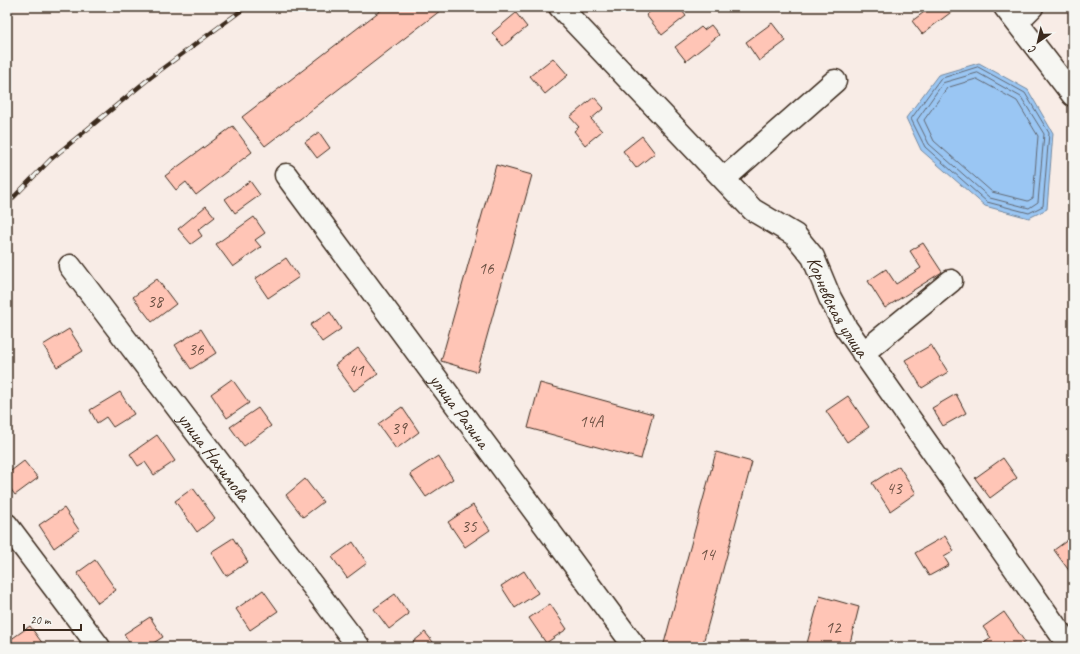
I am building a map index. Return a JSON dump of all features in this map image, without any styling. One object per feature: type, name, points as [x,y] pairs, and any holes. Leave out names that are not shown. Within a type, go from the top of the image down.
[{"type":"street","name":"Корневская улица","points":[[560,7],[725,178],[753,210],[795,235],[813,256],[830,298],[846,328],[1070,647]]},
{"type":"street","points":[[1018,12],[1073,95]]},
{"type":"street","points":[[725,178],[835,80]]},
{"type":"street","name":"улица Разина","points":[[286,175],[635,647]]},
{"type":"street","name":"улица Нахимова","points":[[70,266],[359,647]]},
{"type":"street","points":[[864,353],[951,281]]},
{"type":"street","points":[[7,525],[99,647]]},
{"type":"water","points":[[979,63],[1028,90],[1053,133],[1047,209],[1029,218],[985,206],[921,150],[906,118],[938,75]]},
{"type":"building","points":[[385,7],[445,7],[265,146],[242,117]]},
{"type":"building","points":[[656,7],[679,7],[686,16],[662,35],[646,15]]},
{"type":"building","points":[[931,7],[958,7],[922,34],[912,21]]},
{"type":"building","points":[[516,13],[527,27],[503,46],[492,33]]},
{"type":"building","points":[[772,23],[786,41],[759,61],[746,42]]},
{"type":"building","points":[[711,25],[719,35],[686,61],[675,47],[701,27],[704,30]]},
{"type":"building","points":[[553,58],[568,75],[545,94],[530,76]]},
{"type":"building","points":[[594,97],[604,108],[591,119],[602,131],[585,145],[574,131],[579,127],[570,117]]},
{"type":"building","points":[[233,126],[252,152],[196,195],[186,182],[176,190],[165,176]]},
{"type":"building","points":[[319,132],[330,148],[317,158],[305,142]]},
{"type":"building","points":[[642,136],[655,153],[636,168],[623,151]]},
{"type":"building","points":[[496,165],[532,175],[477,372],[441,361]]},
{"type":"building","points":[[250,181],[260,195],[235,213],[225,199]]},
{"type":"building","points":[[206,206],[215,217],[198,230],[202,236],[191,244],[178,229]]},
{"type":"building","points":[[254,217],[265,233],[255,240],[261,247],[233,267],[216,244]]},
{"type":"building","points":[[923,243],[942,272],[885,308],[868,281],[886,269],[896,284],[921,268],[910,251]]},
{"type":"building","points":[[286,258],[299,277],[268,298],[255,279]]},
{"type":"building","points":[[157,279],[176,304],[152,322],[133,297]]},
{"type":"building","points":[[330,312],[341,329],[322,342],[310,325]]},
{"type":"building","points":[[69,329],[83,351],[57,367],[43,345]]},
{"type":"building","points":[[201,329],[216,353],[191,369],[175,345]]},
{"type":"building","points":[[931,345],[948,372],[922,388],[905,360]]},
{"type":"building","points":[[358,348],[378,374],[354,391],[335,365]]},
{"type":"building","points":[[232,379],[249,403],[227,418],[211,394]]},
{"type":"building","points":[[540,383],[653,414],[641,459],[528,428]]},
{"type":"building","points":[[120,392],[134,414],[113,427],[106,417],[97,423],[90,410]]},
{"type":"building","points":[[956,394],[966,413],[943,426],[932,408]]},
{"type":"building","points":[[848,396],[869,427],[847,442],[826,411]]},
{"type":"building","points":[[402,407],[419,432],[396,449],[378,424]]},
{"type":"building","points":[[258,408],[271,426],[244,446],[230,427]]},
{"type":"building","points":[[157,435],[175,461],[154,475],[145,462],[138,466],[130,454]]},
{"type":"building","points":[[716,452],[752,462],[702,647],[663,647]]},
{"type":"building","points":[[438,456],[453,479],[426,497],[410,474]]},
{"type":"building","points":[[1003,458],[1017,478],[990,498],[975,478]]},
{"type":"building","points":[[24,461],[38,478],[15,495],[7,484],[7,474]]},
{"type":"building","points":[[899,466],[916,493],[890,511],[872,483]]},
{"type":"building","points":[[305,479],[323,502],[303,517],[286,495]]},
{"type":"building","points":[[193,488],[215,518],[197,532],[175,501]]},
{"type":"building","points":[[473,505],[490,530],[465,547],[448,522]]},
{"type":"building","points":[[64,508],[79,530],[54,548],[39,525]]},
{"type":"building","points":[[945,536],[954,551],[944,557],[949,565],[929,576],[915,553]]},
{"type":"building","points":[[1072,537],[1073,538],[1073,576],[1054,550]]},
{"type":"building","points":[[233,538],[248,562],[226,576],[211,552]]},
{"type":"building","points":[[353,542],[367,563],[347,578],[332,557]]},
{"type":"building","points":[[95,560],[116,590],[98,603],[77,573]]},
{"type":"building","points":[[524,571],[538,593],[515,608],[501,586]]},
{"type":"building","points":[[263,590],[278,611],[250,630],[236,609]]},
{"type":"building","points":[[395,594],[409,614],[389,629],[374,609]]},
{"type":"building","points":[[820,596],[859,607],[849,647],[806,647]]},
{"type":"building","points":[[550,604],[567,629],[546,643],[529,618]]},
{"type":"building","points":[[1004,612],[1025,642],[1018,647],[986,647],[984,643],[991,638],[983,627]]},
{"type":"building","points":[[150,617],[163,637],[147,647],[132,647],[124,634]]},
{"type":"building","points":[[30,626],[45,647],[10,647],[7,642]]},
{"type":"building","points":[[425,632],[437,647],[407,647]]},
{"type":"railway","points":[[7,204],[51,159],[151,77],[246,7]]}]
